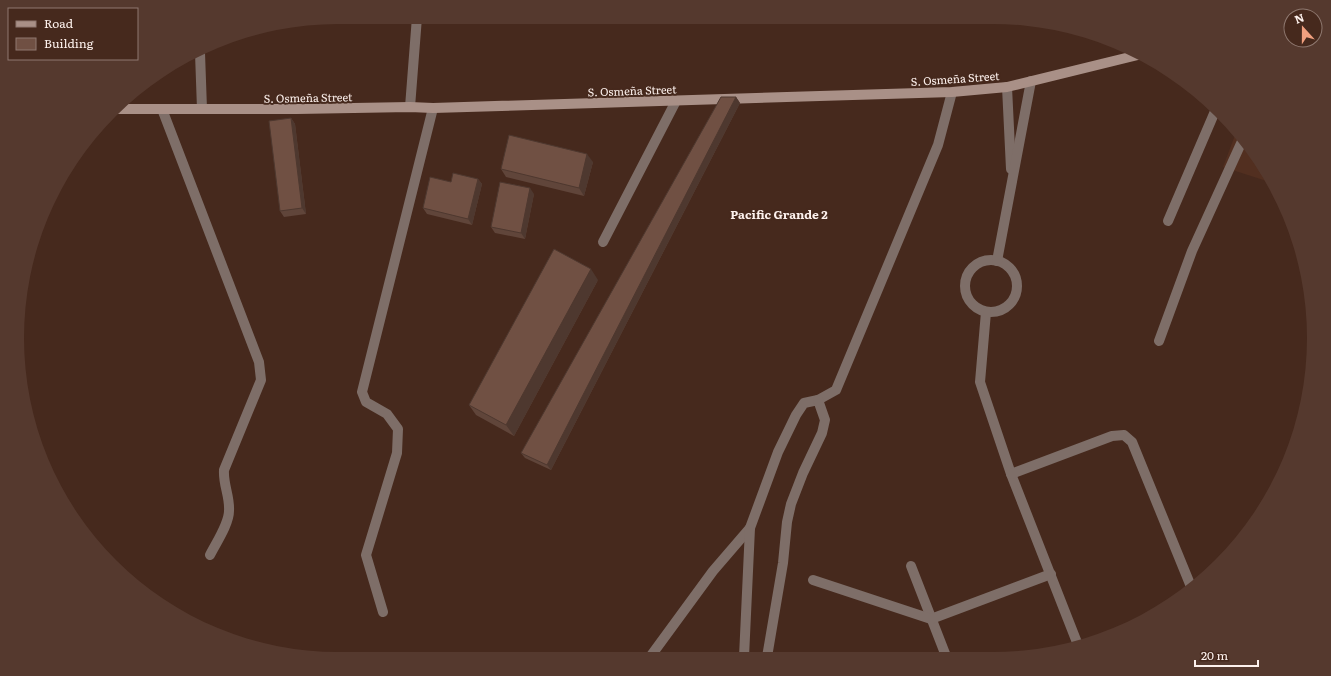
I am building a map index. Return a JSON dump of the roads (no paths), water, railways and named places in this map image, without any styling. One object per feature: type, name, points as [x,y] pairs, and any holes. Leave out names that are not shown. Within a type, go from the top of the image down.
[{"type":"street","points":[[410,107],[416,24]]},
{"type":"street","points":[[200,56],[202,109]]},
{"type":"street","name":"S. Osmeña Street","points":[[123,109],[433,108],[952,92],[1007,87],[1133,56]]},
{"type":"street","points":[[997,261],[1031,81]]},
{"type":"street","points":[[1007,87],[1012,188]]},
{"type":"street","points":[[744,652],[750,528],[778,452],[796,415],[804,403],[818,400],[836,390],[938,145],[952,92]]},
{"type":"street","points":[[603,242],[676,101]]},
{"type":"street","points":[[383,612],[366,555],[397,453],[398,429],[387,414],[366,402],[362,392],[433,108]]},
{"type":"street","points":[[162,110],[259,362],[261,380],[224,470],[223,481],[227,492],[229,512],[224,528],[210,555]]},
{"type":"street","points":[[1168,221],[1214,115]]},
{"type":"street","points":[[1159,341],[1192,251],[1240,145]]},
{"type":"street","points":[[989,260],[997,261],[1006,264],[1012,270],[1018,287],[1016,296],[1011,304],[1004,310],[986,312],[978,309],[972,304],[965,289],[966,281],[969,273],[981,262],[989,260]]},
{"type":"street","points":[[986,312],[980,382],[1011,474],[1076,640]]},
{"type":"street","points":[[768,652],[784,562],[787,522],[791,504],[803,473],[822,433],[825,420],[818,400]]},
{"type":"street","points":[[1011,474],[1112,436],[1124,435],[1132,442],[1189,583]]},
{"type":"street","points":[[654,652],[713,571],[750,528]]},
{"type":"street","points":[[911,566],[944,652]]},
{"type":"street","points":[[813,580],[932,619],[1050,574]]},
{"type":"district","name":"Pacific Grande 2","points":[[779,214]]}]
